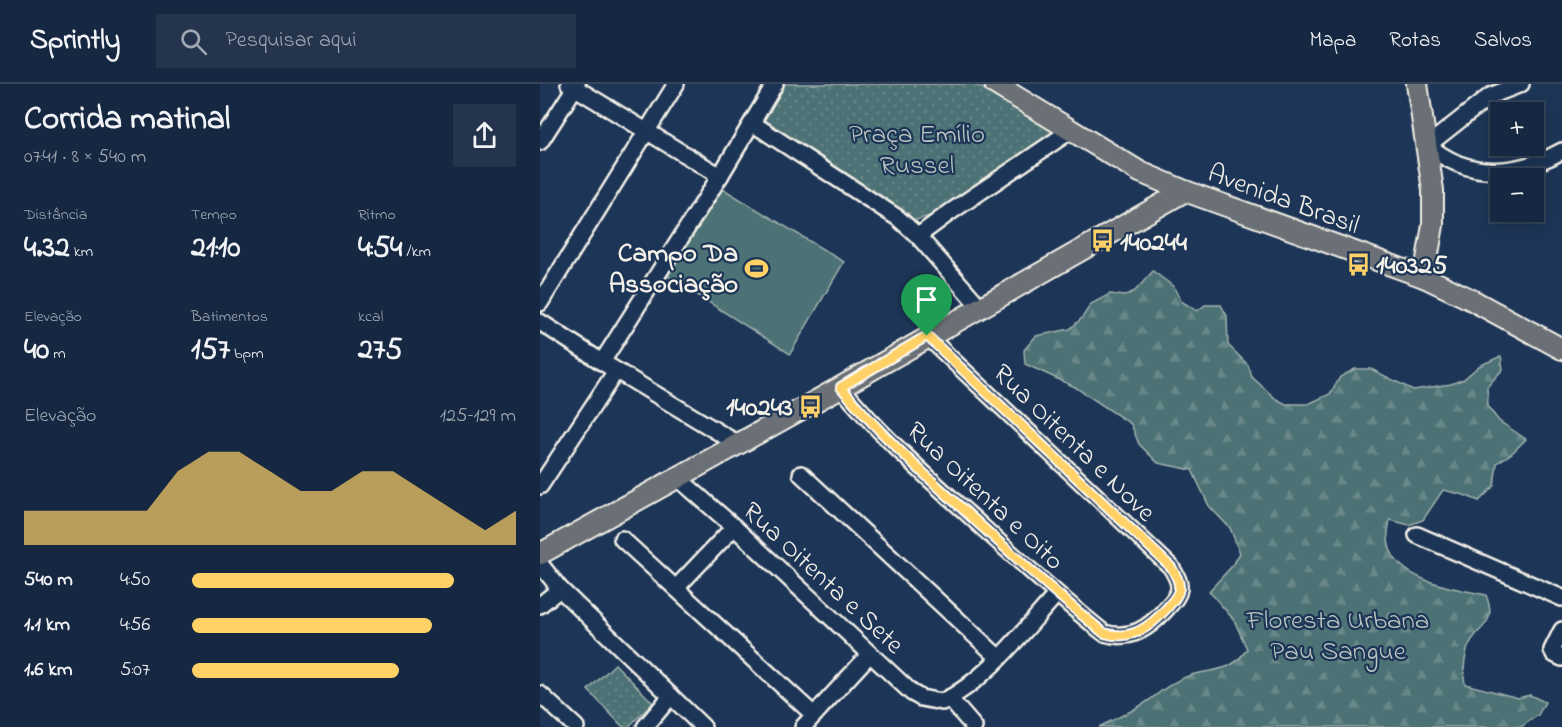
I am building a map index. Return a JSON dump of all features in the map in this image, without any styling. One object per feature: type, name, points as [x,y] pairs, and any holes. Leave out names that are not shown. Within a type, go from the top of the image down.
[{"type":"main road","points":[[1418,84],[1433,190],[1433,225],[1424,278]]},
{"type":"main road","name":"Avenida Brasil","points":[[998,85],[1140,172],[1185,191],[1424,278],[1470,299],[1562,349]]},
{"type":"main road","points":[[540,554],[841,387],[1185,191]]},
{"type":"street","points":[[540,303],[676,84]]},
{"type":"street","points":[[602,363],[775,84]]},
{"type":"street","points":[[1521,84],[1490,96],[1428,145],[1440,156],[1459,164],[1502,172],[1518,169],[1562,151]]},
{"type":"street","points":[[540,142],[573,85],[720,176]]},
{"type":"street","points":[[752,123],[898,218],[918,236],[980,307]]},
{"type":"street","points":[[918,236],[1070,131]]},
{"type":"street","points":[[540,322],[602,363],[738,444]]},
{"type":"street","name":"Rua Oitenta e Nove","points":[[927,336],[1171,567],[1179,589],[1176,597],[1154,622],[1141,632],[1114,636],[1104,633]]},
{"type":"street","points":[[540,486],[616,371]]},
{"type":"street","name":"Rua Oitenta e Oito","points":[[841,387],[858,408],[918,468],[1056,595],[1104,633]]},
{"type":"street","points":[[801,474],[999,658]]},
{"type":"street","name":"Rua Oitenta e Sete","points":[[677,477],[912,693],[921,698],[946,700]]},
{"type":"street","points":[[676,588],[734,527]]},
{"type":"street","points":[[1417,536],[1562,598]]},
{"type":"street","points":[[622,539],[814,715]]},
{"type":"street","points":[[540,564],[561,589],[703,727]]},
{"type":"street","points":[[540,605],[561,589]]},
{"type":"street","points":[[974,727],[946,700],[999,658],[1056,595]]},
{"type":"street","points":[[1562,630],[1552,650],[1554,654],[1562,658]]},
{"type":"street","points":[[803,727],[870,654]]},
{"type":"street","points":[[540,694],[576,727]]},
{"type":"street","points":[[645,727],[671,696]]},
{"type":"green space","name":"Praça Emílio Russel","points":[[780,84],[975,84],[1060,135],[933,215],[910,222],[758,122]]},
{"type":"green space","name":"Campo Da Associação","points":[[720,187],[844,262],[790,354],[666,275]]},
{"type":"green space","name":"Floresta Urbana Pau Sangue","points":[[1153,271],[1174,287],[1181,301],[1197,311],[1205,305],[1221,305],[1227,316],[1228,345],[1248,365],[1252,377],[1276,399],[1286,404],[1308,404],[1330,394],[1340,377],[1355,369],[1371,369],[1413,390],[1451,384],[1464,379],[1479,366],[1501,356],[1503,369],[1487,387],[1488,407],[1499,421],[1526,439],[1512,453],[1497,463],[1494,486],[1479,501],[1443,490],[1423,520],[1409,525],[1390,520],[1388,537],[1392,553],[1400,564],[1412,573],[1442,585],[1486,595],[1490,614],[1467,650],[1464,667],[1465,684],[1518,698],[1530,695],[1545,702],[1538,715],[1521,727],[1099,727],[1135,709],[1184,678],[1229,666],[1247,649],[1234,620],[1209,591],[1233,565],[1240,553],[1230,528],[1209,506],[1192,470],[1158,463],[1139,444],[1131,424],[1075,387],[1025,364],[1024,350],[1036,336],[1070,329],[1082,318],[1091,304],[1110,294],[1124,296],[1135,291]]},
{"type":"green space","points":[[615,664],[653,703],[628,727],[623,727],[588,690]]},
{"type":"place","name":"140244","points":[[1102,241]]},
{"type":"place","name":"140325","points":[[1358,264]]},
{"type":"place","name":"Campo Da Associação","points":[[756,268]]},
{"type":"place","name":"140243","points":[[811,406]]},
{"type":"route","points":[[927,336],[1171,567],[1178,581],[1179,589],[1176,597],[1154,622],[1141,632],[1114,636],[1104,633],[1056,595],[918,468],[858,408],[841,387],[927,336]]}]
